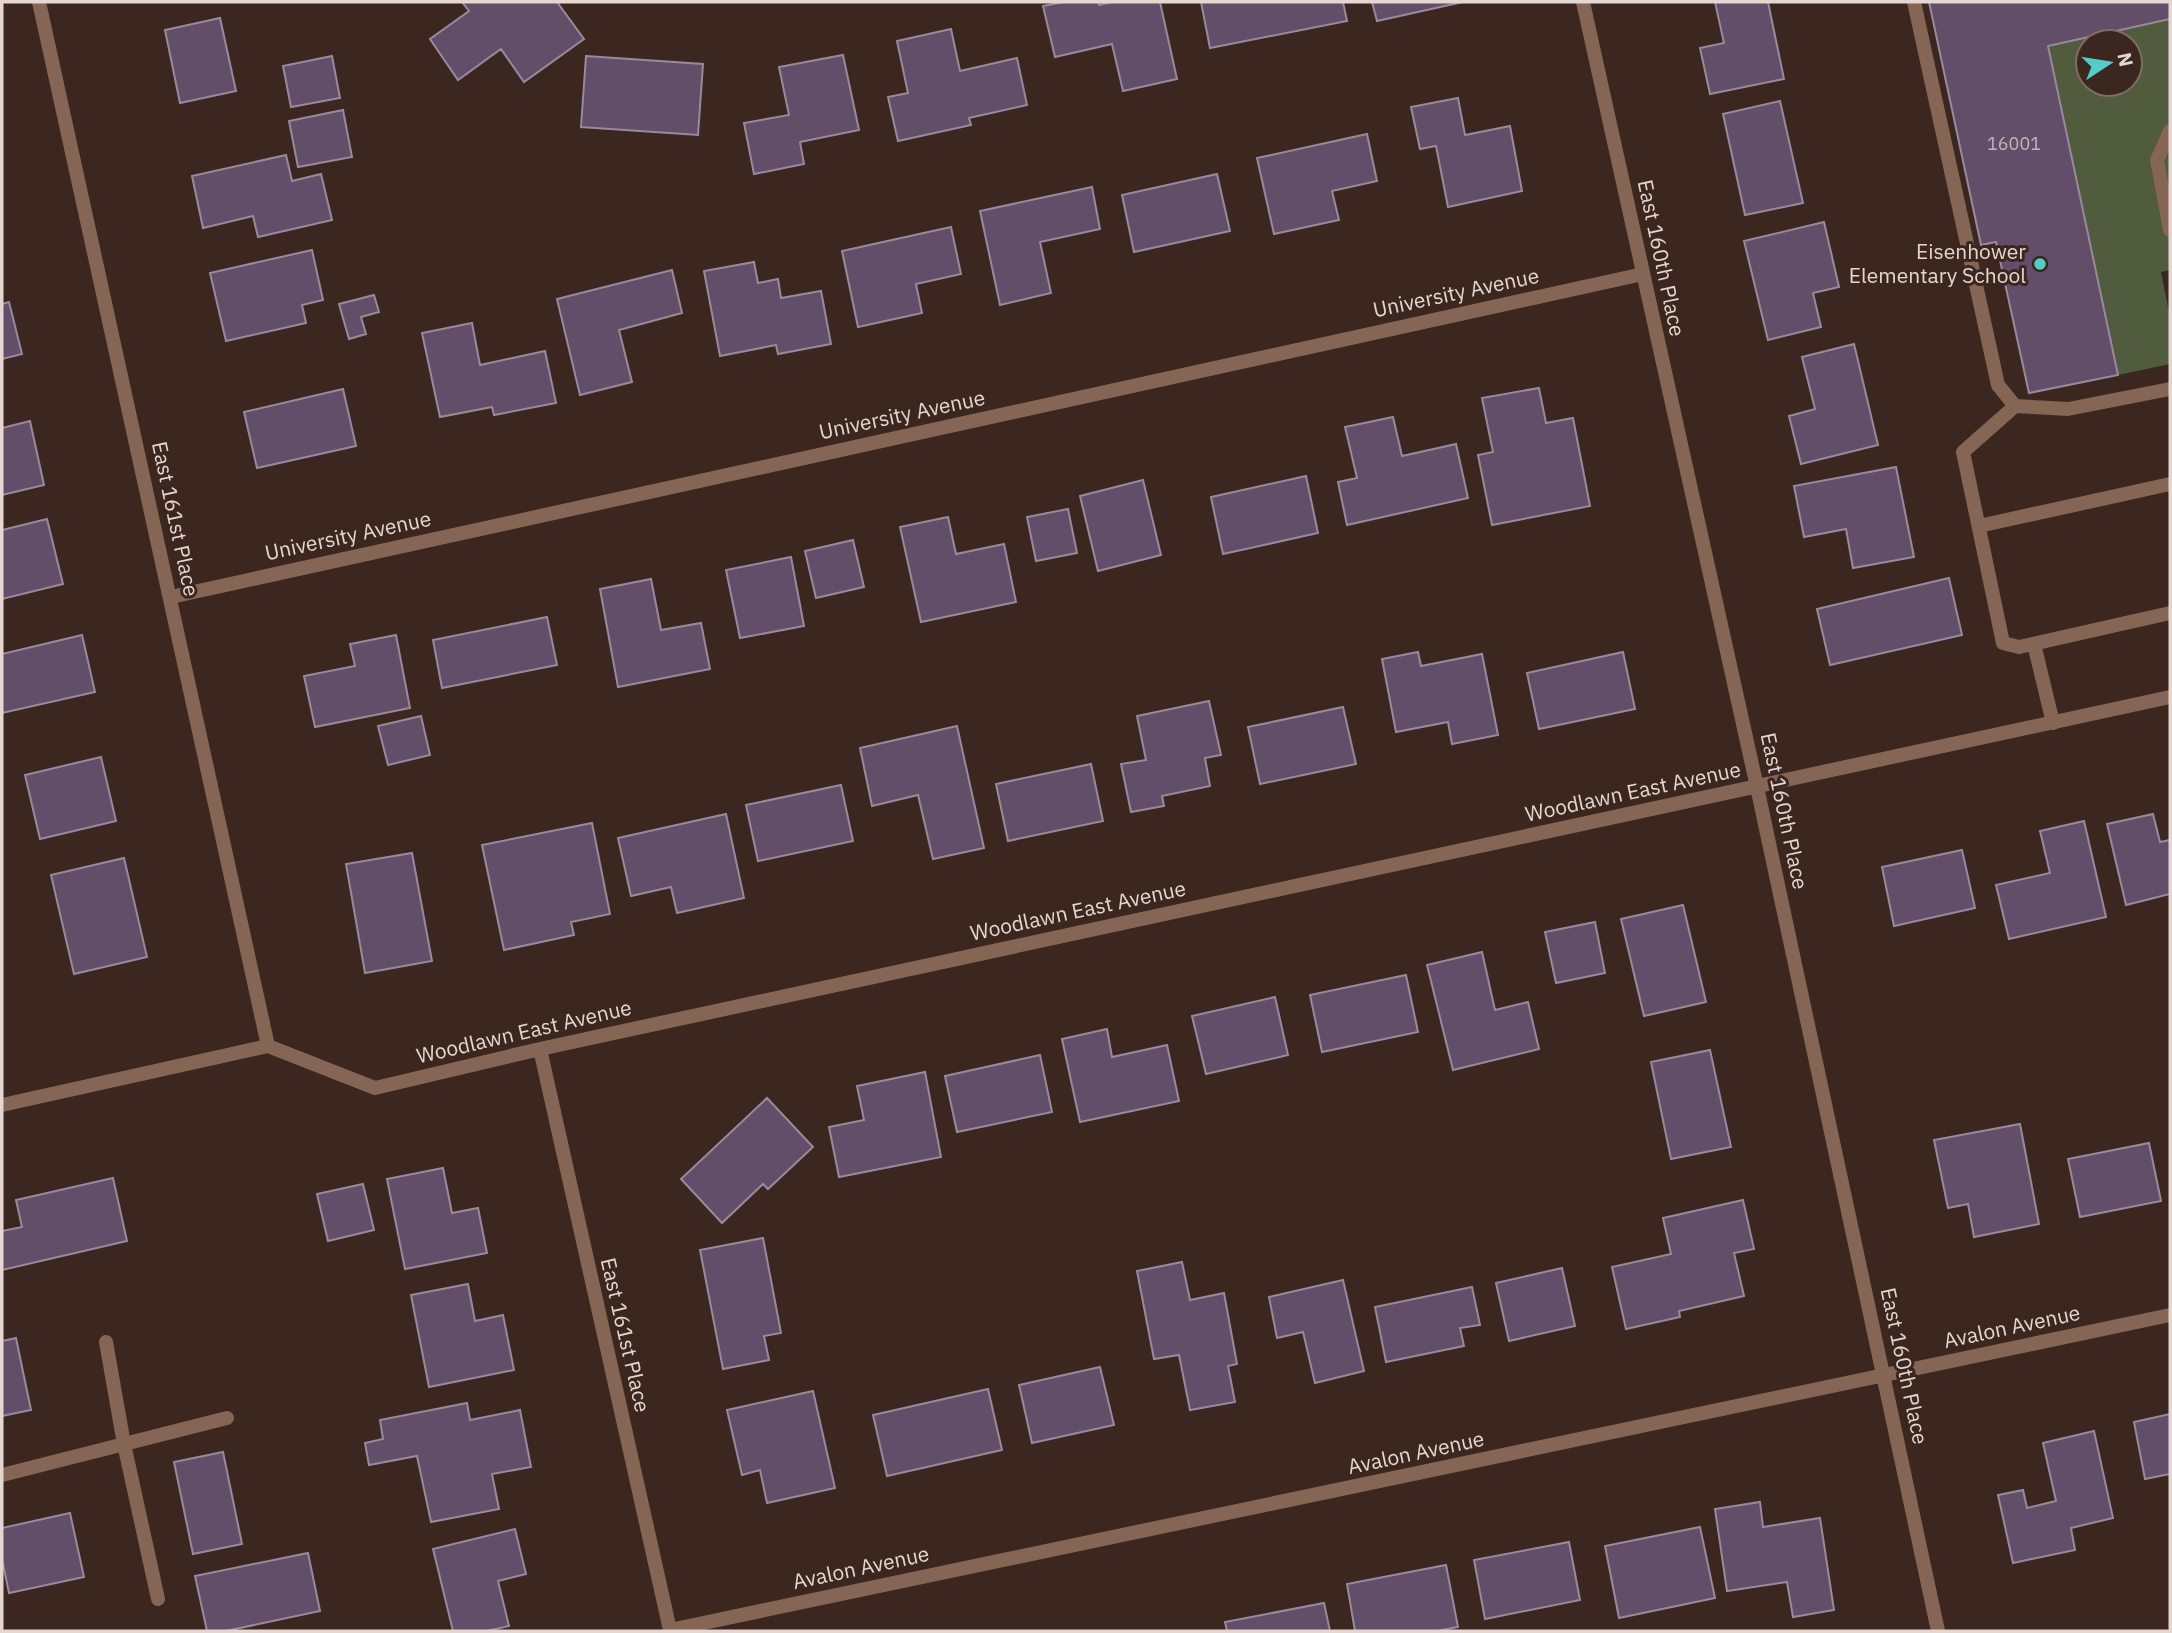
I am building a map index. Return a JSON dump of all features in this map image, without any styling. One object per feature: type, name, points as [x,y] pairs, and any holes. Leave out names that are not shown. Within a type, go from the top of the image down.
[{"type":"street","name":"East 161st Place","points":[[39,2],[268,1046]]},
{"type":"street","name":"East 160th Place","points":[[1583,2],[1757,786],[1938,1631]]},
{"type":"street","points":[[1914,2],[1998,385],[2015,407]]},
{"type":"street","points":[[2170,131],[2157,160],[2170,230]]},
{"type":"street","name":"University Avenue","points":[[171,597],[1643,274]]},
{"type":"street","points":[[2170,389],[2068,409],[2015,407],[1963,452],[2003,643],[2019,647],[2170,613]]},
{"type":"street","points":[[1979,526],[2170,484]]},
{"type":"street","points":[[2034,643],[2053,723]]},
{"type":"street","name":"Woodlawn East Avenue","points":[[268,1046],[376,1088],[540,1049],[2170,697]]},
{"type":"street","points":[[2,1105],[268,1046]]},
{"type":"street","name":"East 161st Place","points":[[540,1049],[670,1630]]},
{"type":"street","name":"Avalon Avenue","points":[[670,1630],[2170,1315]]},
{"type":"street","points":[[106,1342],[124,1444],[158,1599]]},
{"type":"street","points":[[2,1475],[228,1418]]},
{"type":"green space","points":[[2170,19],[2170,270],[2161,272],[2170,317],[2170,364],[2118,375],[2048,46],[2074,40],[2074,98],[2144,98],[2144,28],[2129,28]]},
{"type":"building","points":[[462,2],[557,2],[584,39],[524,82],[501,49],[458,80],[430,39],[469,11]]},
{"type":"building","points":[[1064,2],[1098,2],[1099,5],[1112,2],[1160,2],[1177,79],[1123,91],[1112,44],[1055,57],[1043,6]]},
{"type":"building","points":[[1201,2],[1343,2],[1347,21],[1210,48]]},
{"type":"building","points":[[1372,2],[1463,2],[1377,21]]},
{"type":"building","points":[[1715,2],[1768,2],[1784,79],[1710,94],[1700,48],[1724,43]]},
{"type":"building","points":[[1929,2],[2170,2],[2170,19],[2129,28],[2074,28],[2074,40],[2048,46],[2118,375],[2029,393],[1996,242],[1981,245]]},
{"type":"building","points":[[220,18],[236,91],[180,103],[165,30]]},
{"type":"building","points":[[951,29],[960,71],[1017,58],[1027,105],[969,118],[971,125],[898,141],[888,97],[908,93],[897,41]]},
{"type":"building","points":[[843,55],[859,130],[800,142],[804,164],[754,174],[744,123],[789,115],[779,67]]},
{"type":"building","points":[[332,56],[340,98],[291,107],[283,66]]},
{"type":"building","points":[[586,56],[703,64],[698,135],[581,127]]},
{"type":"building","points":[[1458,98],[1465,135],[1510,126],[1522,191],[1448,207],[1436,146],[1420,149],[1411,107]]},
{"type":"building","points":[[1780,101],[1803,203],[1745,215],[1723,114]]},
{"type":"building","points":[[343,110],[352,157],[298,167],[289,121]]},
{"type":"building","points":[[1367,134],[1377,181],[1332,191],[1339,220],[1274,234],[1257,158]]},
{"type":"building","points":[[286,155],[292,181],[321,174],[332,220],[258,237],[253,216],[203,228],[192,176]]},
{"type":"building","points":[[1217,174],[1230,231],[1134,252],[1122,195]]},
{"type":"building","points":[[1092,187],[1100,229],[1040,242],[1051,293],[1000,305],[980,211]]},
{"type":"building","points":[[1824,222],[1839,287],[1813,293],[1821,327],[1768,340],[1744,241]]},
{"type":"building","points":[[951,227],[961,274],[916,284],[922,313],[858,327],[842,251]]},
{"type":"building","points":[[312,250],[323,300],[302,305],[306,323],[226,341],[210,273]]},
{"type":"building","points":[[754,262],[758,283],[778,279],[781,298],[821,291],[831,344],[778,354],[776,345],[720,356],[704,271]]},
{"type":"building","points":[[672,270],[682,313],[619,330],[632,382],[580,395],[557,299]]},
{"type":"building","points":[[374,295],[379,312],[361,317],[366,334],[349,339],[339,304]]},
{"type":"building","points":[[9,302],[22,354],[2,359],[2,304]]},
{"type":"building","points":[[472,323],[480,365],[545,351],[556,403],[494,415],[492,407],[440,417],[422,333]]},
{"type":"building","points":[[1854,344],[1878,445],[1801,464],[1789,416],[1815,409],[1802,357]]},
{"type":"building","points":[[1539,388],[1546,423],[1573,418],[1590,506],[1492,525],[1478,455],[1493,452],[1482,398]]},
{"type":"building","points":[[343,389],[356,446],[257,468],[244,412]]},
{"type":"building","points":[[1393,417],[1402,456],[1456,444],[1468,498],[1347,525],[1338,482],[1357,478],[1345,427]]},
{"type":"building","points":[[30,421],[44,485],[2,495],[2,428]]},
{"type":"building","points":[[1896,467],[1914,557],[1853,568],[1846,529],[1804,537],[1794,486]]},
{"type":"building","points":[[1306,476],[1318,533],[1223,554],[1211,497]]},
{"type":"building","points":[[1143,480],[1161,555],[1098,571],[1080,496]]},
{"type":"building","points":[[1068,509],[1077,553],[1036,561],[1027,517]]},
{"type":"building","points":[[948,517],[956,554],[1004,544],[1016,602],[921,622],[900,527]]},
{"type":"building","points":[[47,519],[63,584],[2,599],[2,530]]},
{"type":"building","points":[[853,540],[864,587],[816,598],[805,551]]},
{"type":"building","points":[[791,557],[804,626],[740,638],[726,570]]},
{"type":"building","points":[[1949,578],[1962,635],[1830,665],[1817,609]]},
{"type":"building","points":[[651,579],[661,630],[701,623],[710,669],[618,687],[600,589]]},
{"type":"building","points":[[547,617],[557,665],[442,688],[433,640]]},
{"type":"building","points":[[82,635],[95,692],[2,713],[2,654]]},
{"type":"building","points":[[396,635],[410,708],[315,727],[304,676],[355,666],[350,644]]},
{"type":"building","points":[[1418,652],[1421,666],[1482,654],[1498,735],[1452,744],[1448,722],[1396,732],[1382,659]]},
{"type":"building","points":[[1623,652],[1635,709],[1539,729],[1527,673]]},
{"type":"building","points":[[1209,701],[1221,755],[1205,758],[1210,786],[1162,796],[1164,806],[1131,812],[1121,764],[1146,760],[1137,716]]},
{"type":"building","points":[[1343,707],[1356,764],[1260,784],[1248,727]]},
{"type":"building","points":[[421,716],[430,755],[388,765],[378,726]]},
{"type":"building","points":[[957,726],[984,848],[933,859],[918,795],[872,806],[860,748]]},
{"type":"building","points":[[101,757],[116,821],[40,839],[25,775]]},
{"type":"building","points":[[1091,764],[1103,821],[1008,841],[996,784]]},
{"type":"building","points":[[841,785],[853,841],[758,861],[746,805]]},
{"type":"building","points":[[726,814],[744,898],[677,913],[671,887],[631,896],[618,838]]},
{"type":"building","points":[[2153,814],[2160,842],[2170,840],[2170,894],[2126,905],[2107,824]]},
{"type":"building","points":[[2084,821],[2106,917],[2009,939],[1996,885],[2050,873],[2040,831]]},
{"type":"building","points":[[592,823],[610,914],[571,922],[574,935],[504,950],[482,845]]},
{"type":"building","points":[[1962,850],[1975,908],[1894,926],[1882,867]]},
{"type":"building","points":[[412,853],[432,961],[365,973],[346,864]]},
{"type":"building","points":[[124,858],[147,957],[74,974],[51,875]]},
{"type":"building","points":[[1683,905],[1706,1002],[1644,1016],[1621,919]]},
{"type":"building","points":[[1595,922],[1605,973],[1556,983],[1545,932]]},
{"type":"building","points":[[1482,952],[1495,1010],[1528,1002],[1539,1049],[1453,1070],[1427,965]]},
{"type":"building","points":[[1406,975],[1418,1032],[1322,1052],[1310,995]]},
{"type":"building","points":[[1275,997],[1288,1055],[1206,1074],[1192,1016]]},
{"type":"building","points":[[1107,1029],[1112,1057],[1167,1045],[1179,1101],[1080,1122],[1062,1039]]},
{"type":"building","points":[[1710,1050],[1731,1147],[1671,1159],[1651,1062]]},
{"type":"building","points":[[1040,1055],[1052,1112],[957,1132],[945,1076]]},
{"type":"building","points":[[925,1072],[941,1157],[839,1177],[829,1127],[864,1120],[857,1086]]},
{"type":"building","points":[[767,1098],[813,1147],[768,1189],[763,1184],[722,1223],[681,1179]]},
{"type":"building","points":[[2020,1124],[2039,1224],[1974,1237],[1968,1204],[1948,1208],[1934,1140]]},
{"type":"building","points":[[2149,1143],[2161,1201],[2080,1217],[2068,1159]]},
{"type":"building","points":[[443,1168],[452,1213],[478,1208],[487,1253],[405,1269],[387,1179]]},
{"type":"building","points":[[113,1178],[127,1241],[2,1270],[2,1231],[22,1227],[16,1200]]},
{"type":"building","points":[[363,1184],[374,1230],[328,1241],[317,1194]]},
{"type":"building","points":[[1743,1200],[1754,1249],[1734,1253],[1744,1296],[1679,1311],[1680,1317],[1626,1329],[1612,1267],[1671,1254],[1663,1218]]},
{"type":"building","points":[[763,1238],[781,1333],[764,1336],[769,1360],[723,1369],[700,1250]]},
{"type":"building","points":[[1182,1262],[1190,1300],[1224,1293],[1237,1364],[1228,1366],[1235,1402],[1190,1410],[1179,1355],[1154,1359],[1137,1271]]},
{"type":"building","points":[[1562,1268],[1575,1326],[1509,1341],[1496,1283]]},
{"type":"building","points":[[1343,1280],[1364,1371],[1315,1383],[1303,1332],[1277,1338],[1269,1297]]},
{"type":"building","points":[[468,1284],[475,1321],[503,1315],[514,1370],[429,1387],[411,1295]]},
{"type":"building","points":[[1472,1287],[1480,1325],[1460,1328],[1464,1346],[1386,1362],[1375,1307]]},
{"type":"building","points":[[16,1338],[31,1410],[2,1416],[2,1341]]},
{"type":"building","points":[[1100,1367],[1114,1425],[1032,1443],[1019,1385]]},
{"type":"building","points":[[988,1389],[1002,1450],[887,1476],[873,1415]]},
{"type":"building","points":[[813,1391],[835,1488],[767,1503],[760,1470],[742,1475],[727,1410]]},
{"type":"building","points":[[467,1403],[470,1420],[520,1410],[531,1467],[492,1474],[499,1509],[431,1522],[417,1456],[369,1465],[365,1443],[383,1439],[380,1420]]},
{"type":"building","points":[[2170,1414],[2170,1474],[2145,1479],[2134,1422]]},
{"type":"building","points":[[2094,1431],[2113,1518],[2071,1528],[2075,1550],[2013,1563],[1998,1495],[2023,1490],[2027,1508],[2056,1501],[2043,1443]]},
{"type":"building","points":[[223,1452],[242,1544],[193,1554],[174,1462]]},
{"type":"building","points":[[1760,1502],[1763,1527],[1820,1518],[1834,1610],[1793,1617],[1787,1582],[1727,1591],[1715,1509]]},
{"type":"building","points":[[70,1513],[84,1577],[9,1593],[2,1559],[2,1528]]},
{"type":"building","points":[[1700,1527],[1715,1598],[1619,1618],[1605,1546]]},
{"type":"building","points":[[515,1529],[526,1574],[498,1581],[509,1626],[487,1631],[453,1631],[433,1549]]},
{"type":"building","points":[[1569,1542],[1580,1600],[1485,1619],[1474,1560]]},
{"type":"building","points":[[308,1553],[320,1611],[226,1631],[207,1631],[195,1576]]},
{"type":"building","points":[[1446,1565],[1458,1627],[1437,1631],[1355,1631],[1347,1584]]},
{"type":"building","points":[[1324,1603],[1330,1631],[1227,1631],[1225,1622]]},
{"type":"place","name":"Eisenhower Elementary School","points":[[2040,264]]}]
